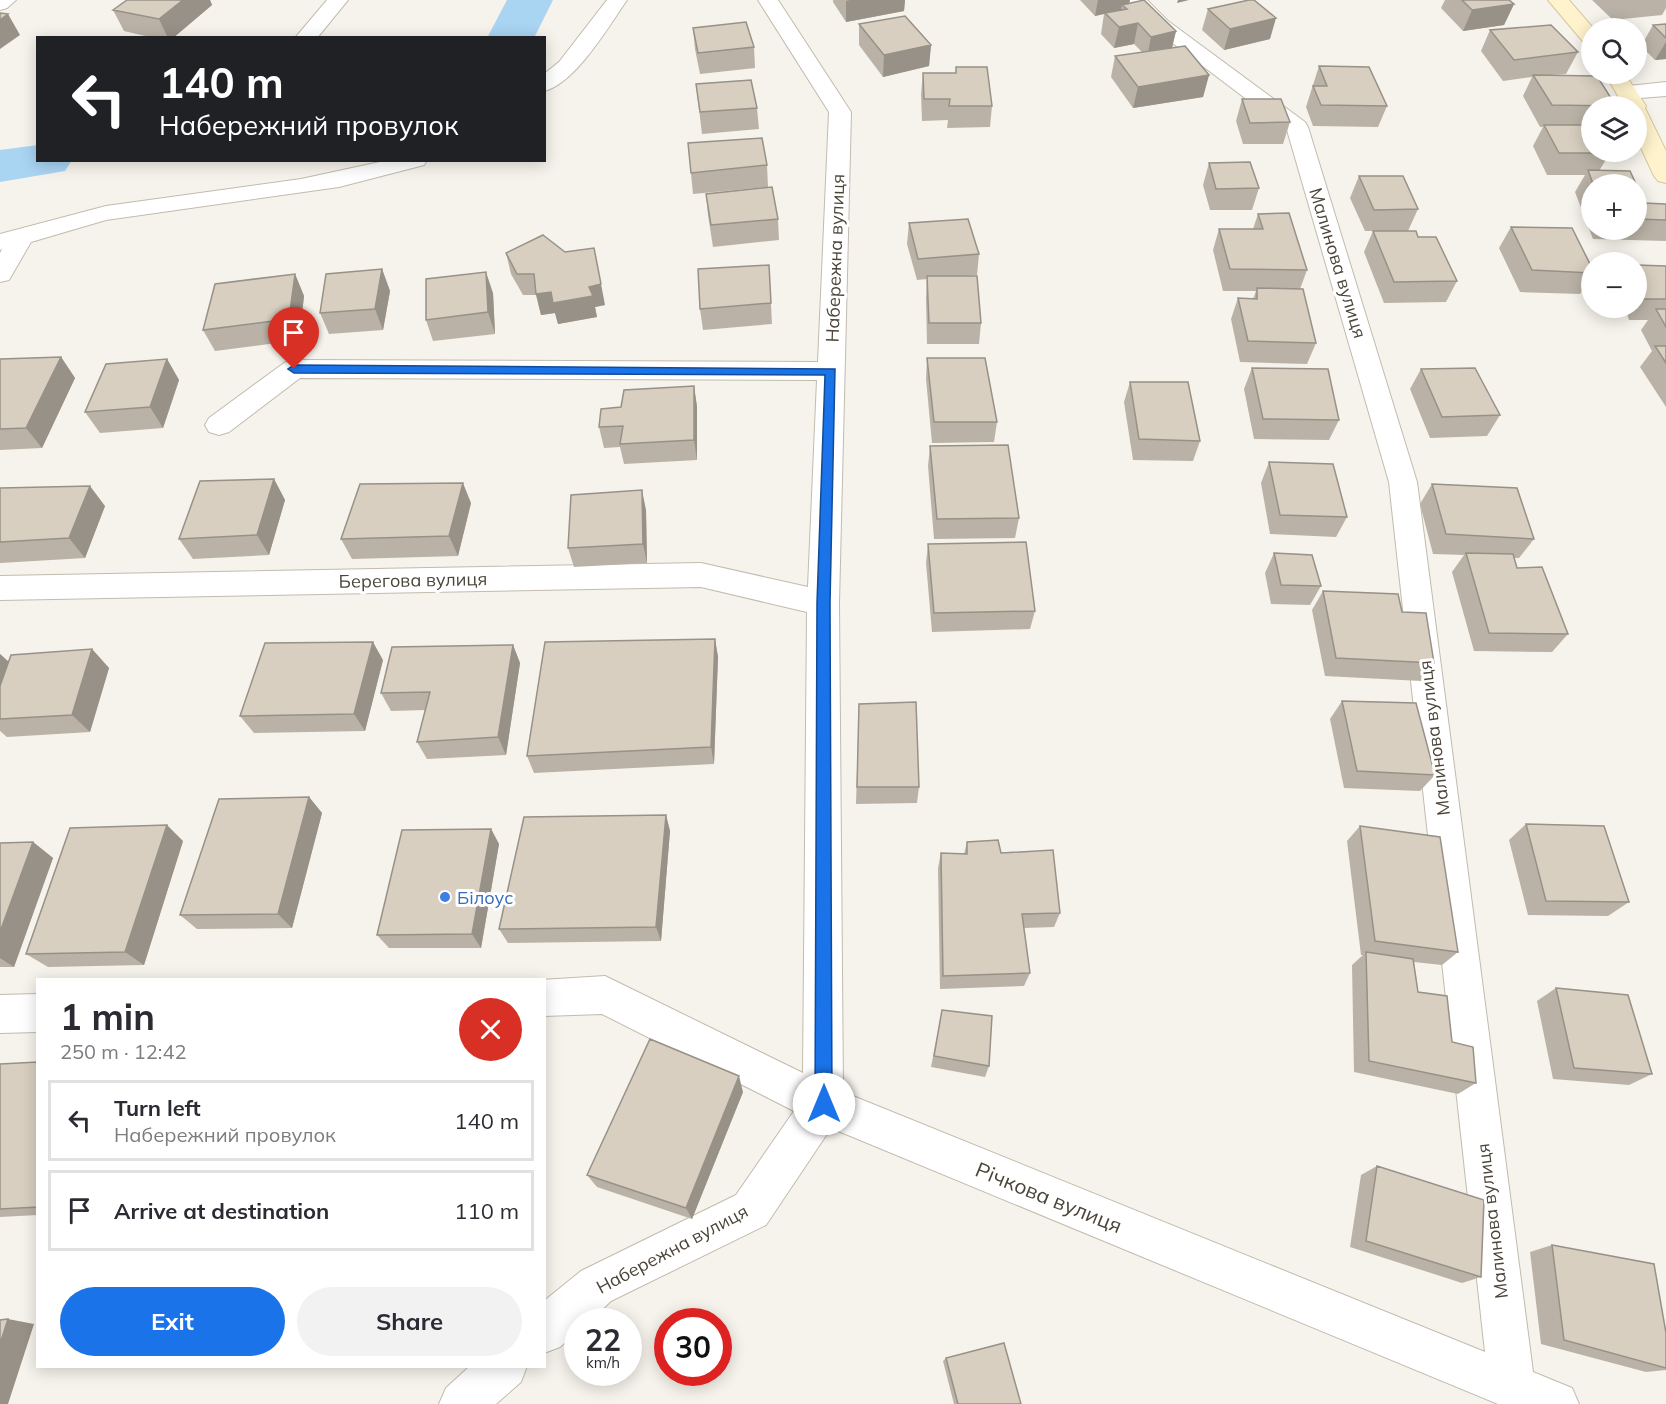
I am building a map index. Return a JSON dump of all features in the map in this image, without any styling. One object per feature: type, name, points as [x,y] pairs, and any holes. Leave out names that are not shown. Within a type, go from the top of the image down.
[{"type":"main road","points":[[1558,0],[1581,27]]},
{"type":"main road","points":[[1647,135],[1666,176]]},
{"type":"street","points":[[0,4],[6,0]]},
{"type":"street","points":[[308,36],[338,0]]},
{"type":"street","points":[[546,83],[567,67],[617,0]]},
{"type":"street","name":"Набережна вулиця","points":[[546,1329],[596,1286],[751,1210],[824,1104],[823,603],[840,112],[768,0]]},
{"type":"street","name":"Малинова вулиця","points":[[1136,0],[1161,26],[1298,127],[1403,482],[1512,1387]]},
{"type":"street","points":[[1647,97],[1666,89]]},
{"type":"street","points":[[0,274],[11,240],[104,214],[208,198],[306,188],[374,174],[410,162]]},
{"type":"street","points":[[219,425],[294,369],[831,371]]},
{"type":"street","name":"Берегова вулиця","points":[[0,588],[701,575],[823,603]]},
{"type":"street","name":"Річкова вулиця","points":[[546,997],[605,995],[824,1104],[1556,1404]]},
{"type":"street","points":[[0,1014],[36,1012]]},
{"type":"street","points":[[462,1404],[503,1368]]},
{"type":"building","points":[[127,0],[183,0],[159,19],[113,10]]},
{"type":"building","points":[[1144,0],[1176,31],[1151,37],[1138,23],[1119,27],[1105,13],[1127,9],[1122,5]]},
{"type":"building","points":[[1254,0],[1276,18],[1230,29],[1208,9]]},
{"type":"building","points":[[1462,0],[1509,0],[1514,4],[1472,10]]},
{"type":"building","points":[[0,13],[8,14],[0,20]]},
{"type":"building","points":[[905,16],[931,45],[884,55],[859,24]]},
{"type":"building","points":[[746,22],[754,47],[698,53],[693,28]]},
{"type":"building","points":[[1666,24],[1666,38],[1653,25]]},
{"type":"building","points":[[1551,25],[1578,52],[1514,60],[1490,30]]},
{"type":"building","points":[[1185,46],[1209,75],[1138,87],[1115,56]]},
{"type":"building","points":[[1319,66],[1369,67],[1387,106],[1321,105],[1313,86],[1327,86]]},
{"type":"building","points":[[956,67],[987,67],[992,106],[949,106],[950,99],[924,99],[923,73],[956,73]]},
{"type":"building","points":[[1533,75],[1581,76],[1581,84],[1602,84],[1610,96],[1581,96],[1581,105],[1552,105]]},
{"type":"building","points":[[751,80],[757,108],[700,112],[696,84]]},
{"type":"building","points":[[1242,99],[1281,99],[1290,122],[1250,123]]},
{"type":"building","points":[[1544,125],[1581,125],[1581,153],[1559,153]]},
{"type":"building","points":[[762,138],[767,165],[691,173],[688,143]]},
{"type":"building","points":[[1250,162],[1259,188],[1216,189],[1209,163]]},
{"type":"building","points":[[1588,170],[1630,171],[1631,174],[1589,174]]},
{"type":"building","points":[[1359,176],[1403,176],[1418,209],[1374,210]]},
{"type":"building","points":[[772,187],[778,219],[711,225],[706,194]]},
{"type":"building","points":[[1647,203],[1666,204],[1666,220],[1647,219]]},
{"type":"building","points":[[1289,213],[1307,270],[1230,269],[1219,229],[1263,229],[1258,214]]},
{"type":"building","points":[[968,219],[979,254],[918,259],[909,223]]},
{"type":"building","points":[[1511,227],[1572,228],[1584,252],[1581,252],[1581,272],[1532,270]]},
{"type":"building","points":[[1373,231],[1416,231],[1418,237],[1436,237],[1457,281],[1394,282]]},
{"type":"building","points":[[543,235],[565,252],[594,248],[601,284],[589,287],[593,296],[553,303],[551,292],[536,294],[534,274],[517,274],[506,253]]},
{"type":"building","points":[[769,265],[771,303],[700,309],[698,269]]},
{"type":"building","points":[[1647,265],[1666,266],[1666,299],[1647,299]]},
{"type":"building","points":[[382,269],[375,309],[320,313],[326,274]]},
{"type":"building","points":[[486,272],[488,312],[426,320],[426,279]]},
{"type":"building","points":[[295,274],[289,319],[203,330],[215,284]]},
{"type":"building","points":[[927,276],[977,276],[981,323],[929,323]]},
{"type":"building","points":[[1257,288],[1303,289],[1316,343],[1248,341],[1238,298],[1257,299]]},
{"type":"building","points":[[1656,309],[1666,309],[1666,327]]},
{"type":"building","points":[[1655,346],[1666,346],[1666,363]]},
{"type":"building","points":[[61,357],[26,428],[0,429],[0,359]]},
{"type":"building","points":[[927,358],[985,358],[997,422],[934,422]]},
{"type":"building","points":[[167,359],[150,407],[85,412],[106,364]]},
{"type":"building","points":[[1252,368],[1328,369],[1339,420],[1263,419]]},
{"type":"building","points":[[1475,368],[1500,415],[1442,417],[1421,369]]},
{"type":"building","points":[[1130,382],[1188,382],[1200,441],[1139,439]]},
{"type":"building","points":[[694,386],[694,440],[620,444],[623,426],[599,427],[601,409],[621,407],[624,390]]},
{"type":"building","points":[[1008,445],[1019,518],[937,519],[930,446]]},
{"type":"building","points":[[1269,462],[1333,464],[1347,517],[1280,515]]},
{"type":"building","points":[[274,479],[257,535],[179,539],[200,481]]},
{"type":"building","points":[[463,483],[449,536],[341,539],[360,484]]},
{"type":"building","points":[[1432,484],[1517,488],[1534,539],[1446,534]]},
{"type":"building","points":[[90,486],[69,538],[0,542],[0,488]]},
{"type":"building","points":[[642,490],[643,544],[568,548],[571,495]]},
{"type":"building","points":[[1026,542],[1035,611],[934,613],[928,544]]},
{"type":"building","points":[[1274,553],[1312,555],[1321,586],[1281,585]]},
{"type":"building","points":[[1466,553],[1513,554],[1517,568],[1542,567],[1568,634],[1489,633]]},
{"type":"building","points":[[1323,591],[1398,594],[1402,612],[1426,613],[1434,663],[1336,658]]},
{"type":"building","points":[[715,639],[711,747],[527,756],[545,642]]},
{"type":"building","points":[[373,642],[354,714],[240,716],[265,643]]},
{"type":"building","points":[[513,645],[498,737],[417,742],[430,692],[381,693],[392,647]]},
{"type":"building","points":[[92,649],[72,715],[0,719],[0,686],[11,655]]},
{"type":"building","points":[[1342,701],[1416,703],[1435,775],[1357,771]]},
{"type":"building","points":[[916,702],[919,787],[857,787],[859,704]]},
{"type":"building","points":[[309,797],[278,914],[180,915],[219,799]]},
{"type":"building","points":[[666,815],[656,927],[499,929],[524,817]]},
{"type":"building","points":[[1526,824],[1604,826],[1629,902],[1546,901]]},
{"type":"building","points":[[167,825],[125,952],[26,954],[70,828]]},
{"type":"building","points":[[1360,826],[1440,837],[1458,952],[1375,941]]},
{"type":"building","name":"Білоус","points":[[491,829],[472,934],[377,935],[402,830]]},
{"type":"building","points":[[998,840],[1001,853],[1053,850],[1060,913],[1022,914],[1030,973],[943,976],[941,853],[967,854],[967,842]]},
{"type":"building","points":[[33,842],[0,932],[0,843]]},
{"type":"building","points":[[1366,952],[1413,959],[1418,992],[1447,996],[1452,1042],[1473,1047],[1476,1083],[1369,1061]]},
{"type":"building","points":[[1556,988],[1628,995],[1652,1074],[1574,1068]]},
{"type":"building","points":[[942,1010],[992,1016],[989,1066],[934,1056]]},
{"type":"building","points":[[650,1039],[739,1076],[686,1208],[587,1175]]},
{"type":"building","points":[[36,1062],[36,1207],[0,1209],[0,1064]]},
{"type":"building","points":[[1377,1166],[1484,1200],[1481,1277],[1366,1241]]},
{"type":"building","points":[[1552,1245],[1654,1264],[1666,1333],[1666,1368],[1564,1340]]},
{"type":"building","points":[[8,1319],[0,1344],[0,1320]]},
{"type":"building","points":[[1004,1343],[1021,1404],[958,1404],[946,1358]]},
{"type":"waterway","name":"Білоус","points":[[511,36],[530,0]]},
{"type":"waterway","name":"Білоус","points":[[0,166],[36,161]]},
{"type":"place","name":"Білоус","points":[[445,897]]},
{"type":"route","points":[[294,369],[831,371],[823,603],[824,1104]]}]
